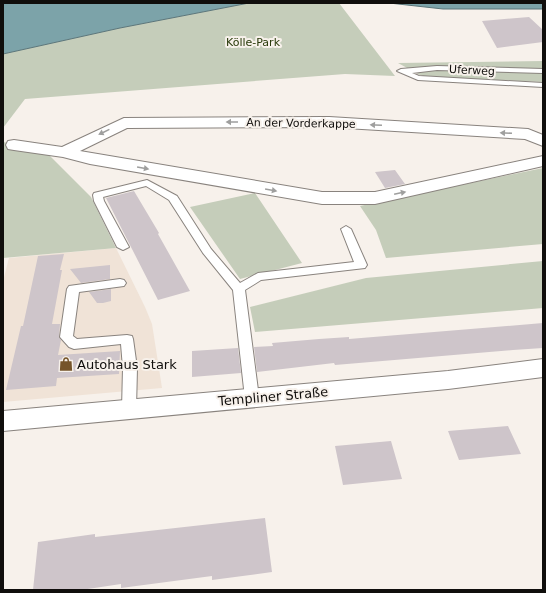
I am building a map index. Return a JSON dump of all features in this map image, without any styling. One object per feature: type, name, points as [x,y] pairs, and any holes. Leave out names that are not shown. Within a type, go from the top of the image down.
[{"type":"street","name":"An der Vorderkappe","points":[[64,152],[124,123],[329,122],[528,134],[543,141]]},
{"type":"street","points":[[14,145],[64,152],[90,159],[322,198],[375,198],[543,161]]},
{"type":"street","name":"Templiner Straße","points":[[3,421],[448,380],[543,368]]},
{"type":"lane","name":"Uferweg","points":[[543,71],[437,68],[401,71],[418,78],[543,85]]},
{"type":"lane","points":[[123,246],[99,201],[98,194],[147,183],[172,198],[207,251],[240,289],[252,398]]},
{"type":"lane","points":[[240,289],[258,277],[361,265],[346,229]]},
{"type":"lane","points":[[120,283],[73,289],[66,337],[74,344],[127,339],[130,368],[129,409]]},
{"type":"shaded area","points":[[116,248],[152,324],[162,388],[3,402],[3,281],[9,258]]},
{"type":"green space","name":"Kölle-Park","points":[[249,3],[339,3],[395,76],[345,74],[25,99],[3,128],[3,54],[120,28]]},
{"type":"green space","points":[[543,61],[543,82],[426,77],[398,63]]},
{"type":"green space","points":[[3,142],[43,149],[91,197],[116,248],[3,258]]},
{"type":"green space","points":[[543,168],[543,244],[386,258],[376,230],[360,206]]},
{"type":"green space","points":[[255,193],[302,263],[240,279],[190,207]]},
{"type":"green space","points":[[543,261],[543,308],[255,332],[250,307],[366,278]]},
{"type":"water","points":[[3,3],[249,3],[120,28],[3,54]]},
{"type":"water","points":[[389,3],[543,3],[543,9],[443,9]]},
{"type":"building","points":[[529,17],[543,30],[543,42],[497,48],[482,21]]},
{"type":"building","points":[[395,170],[405,184],[385,188],[375,172]]},
{"type":"building","points":[[134,191],[159,233],[158,234],[190,291],[158,300],[106,198]]},
{"type":"building","name":"Autohaus Stark","points":[[64,254],[60,270],[62,270],[52,324],[60,324],[59,337],[61,340],[58,355],[120,351],[119,374],[57,378],[56,386],[6,390],[21,326],[23,326],[38,256]]},
{"type":"building","points":[[110,265],[110,279],[81,283],[70,269]]},
{"type":"building","points":[[111,289],[111,301],[103,303],[97,303],[89,292]]},
{"type":"building","points":[[543,323],[543,348],[335,365],[334,363],[257,372],[254,347],[273,346],[272,343],[349,337],[349,339]]},
{"type":"building","points":[[238,348],[241,373],[192,377],[192,351]]},
{"type":"building","points":[[508,426],[521,454],[459,460],[448,431]]},
{"type":"building","points":[[391,441],[402,479],[343,485],[335,446]]},
{"type":"building","points":[[265,518],[272,572],[212,580],[212,576],[121,588],[121,584],[81,590],[33,590],[38,542],[95,534],[95,537]]},
{"type":"place","name":"Autohaus Stark","points":[[66,364]]}]
